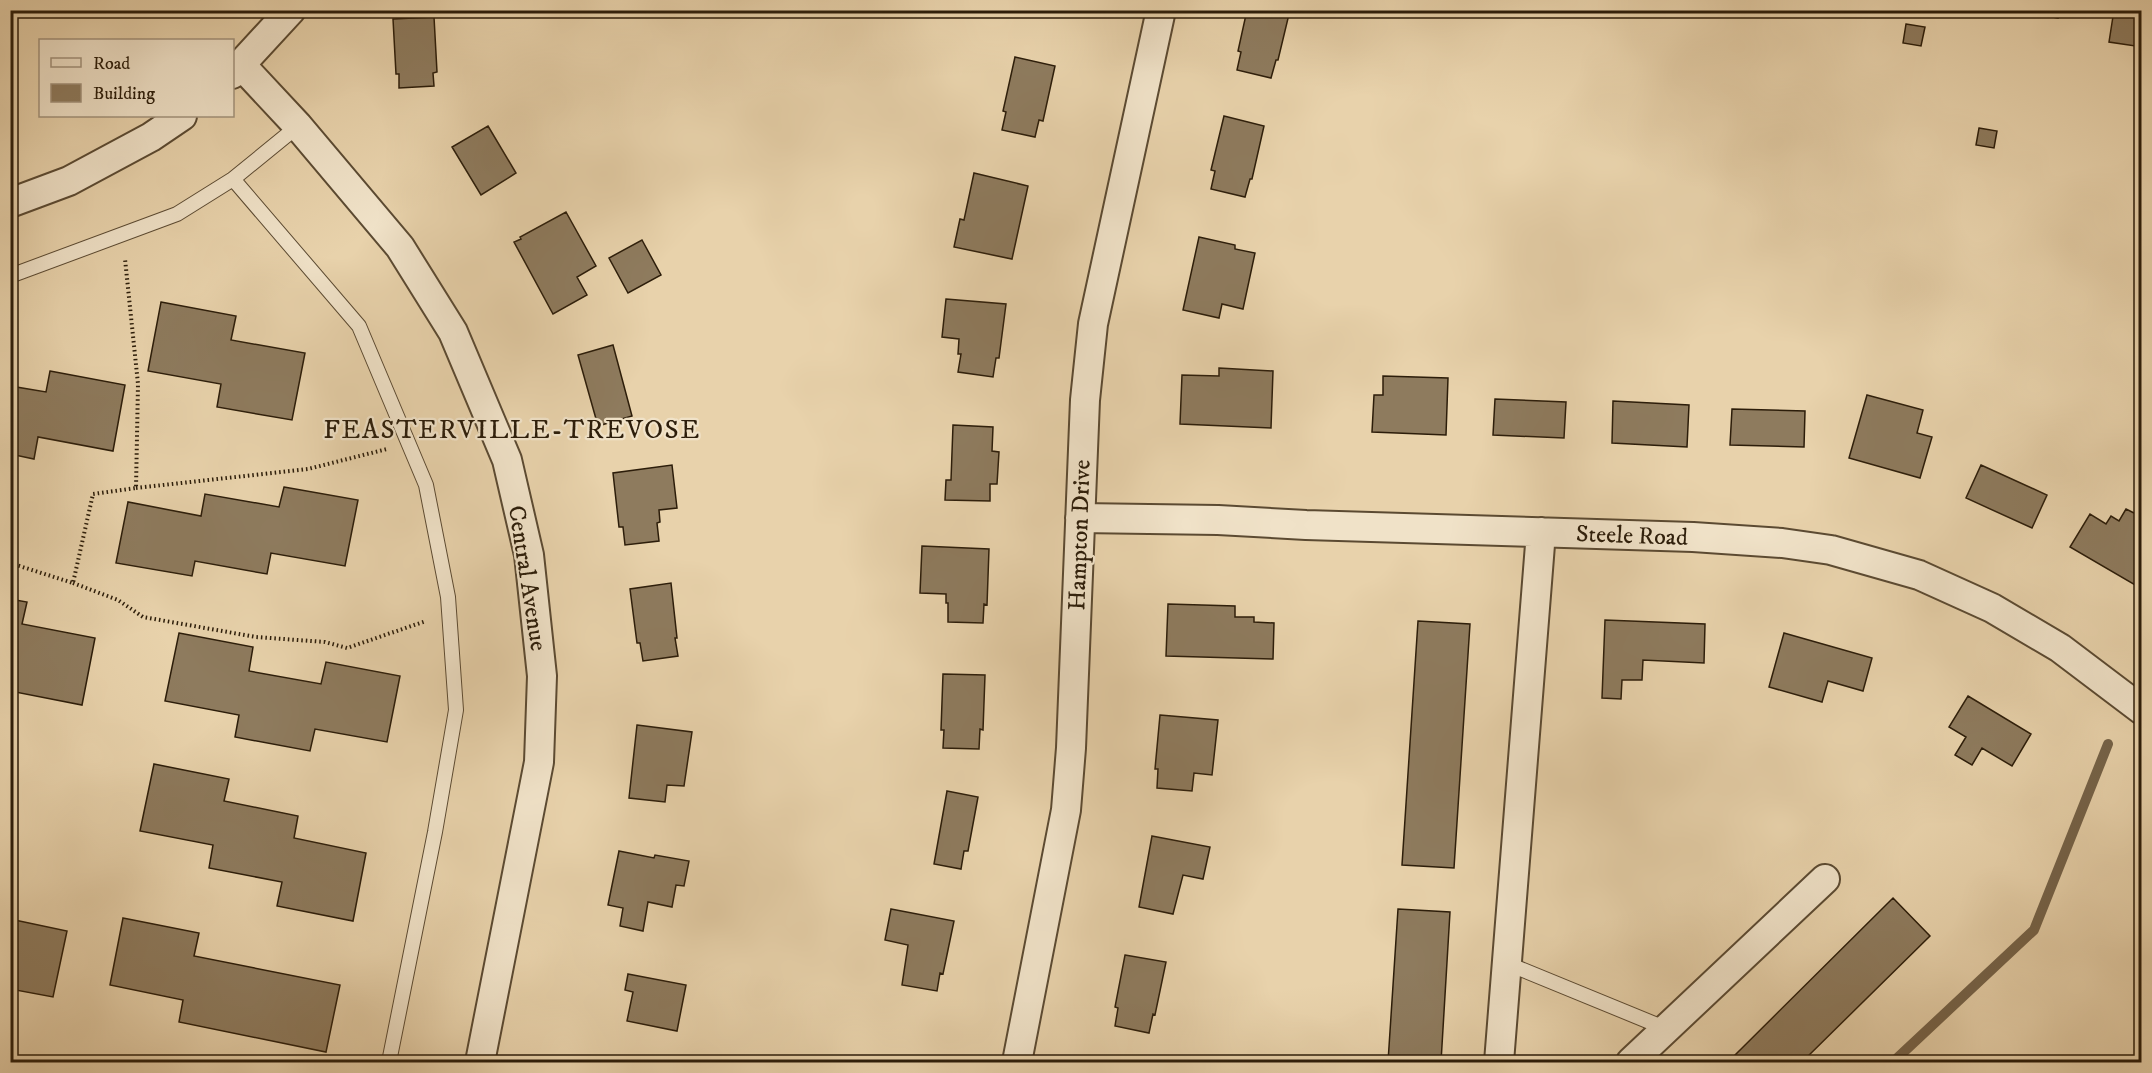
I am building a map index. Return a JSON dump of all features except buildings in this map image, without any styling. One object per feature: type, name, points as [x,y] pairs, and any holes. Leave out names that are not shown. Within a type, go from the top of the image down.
[{"type":"street","points":[[237,70],[291,10]]},
{"type":"street","name":"Hampton Drive","points":[[1017,1062],[1066,810],[1071,748],[1085,400],[1093,324],[1161,10]]},
{"type":"street","name":"Central Avenue","points":[[237,70],[298,126],[400,247],[453,332],[507,460],[529,555],[542,676],[539,762],[480,1062]]},
{"type":"street","points":[[10,203],[69,181],[151,137],[181,117]]},
{"type":"street","name":"Steele Road","points":[[1080,518],[1218,520],[1306,525],[1693,537],[1782,543],[1831,550],[1919,575],[1992,608],[2060,648],[2142,710]]},
{"type":"street","points":[[1499,1062],[1541,531]]},
{"type":"street","points":[[1631,1062],[1825,879]]},
{"type":"lane","points":[[10,276],[177,214],[233,179],[298,126]]},
{"type":"lane","points":[[233,179],[359,326],[426,485],[448,597],[456,710],[435,832],[389,1062]]},
{"type":"lane","points":[[1506,963],[1667,1029]]},
{"type":"path","points":[[123,235],[138,384],[136,488]]},
{"type":"path","points":[[73,583],[93,494],[308,469],[408,443]]},
{"type":"path","points":[[10,563],[118,600],[143,617],[256,637],[325,642],[347,648],[450,613]]},
{"type":"waterway","points":[[1893,1062],[2034,930],[2108,744]]},
{"type":"district","name":"FEASTERVILLE-TREVOSE","points":[[512,429]]}]
